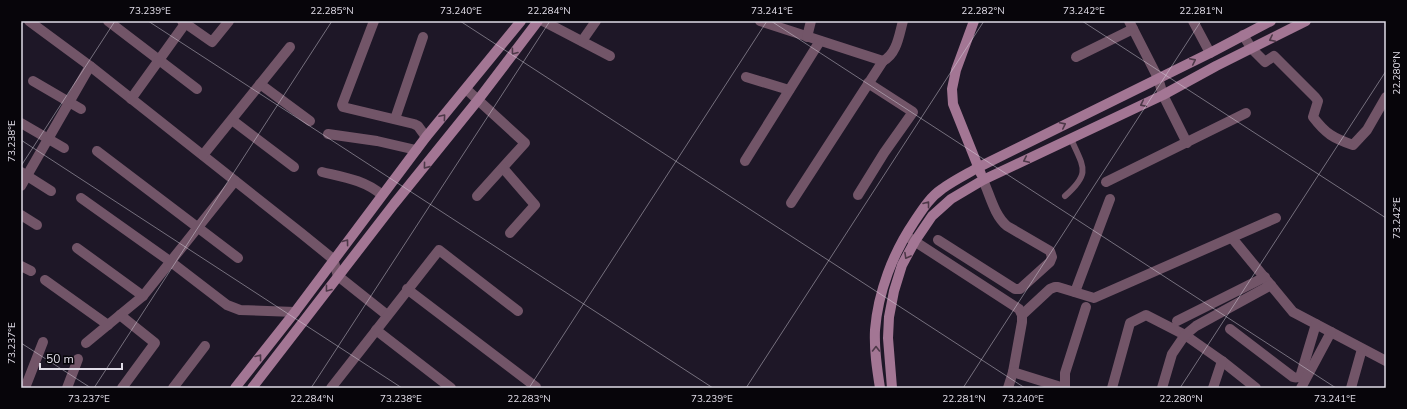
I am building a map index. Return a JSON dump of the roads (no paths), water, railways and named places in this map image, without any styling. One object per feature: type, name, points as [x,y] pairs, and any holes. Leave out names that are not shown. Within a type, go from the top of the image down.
[{"type":"street","points":[[29,21],[90,66],[333,259],[338,276],[387,315]]},
{"type":"street","points":[[108,21],[197,89]]},
{"type":"street","points":[[131,99],[160,61],[185,22],[212,42],[229,21]]},
{"type":"street","points":[[374,21],[342,105],[343,107],[396,119],[418,126],[426,137]]},
{"type":"street","points":[[235,388],[426,137],[521,21]]},
{"type":"street","points":[[252,388],[338,276],[478,100],[538,21]]},
{"type":"street","points":[[543,21],[610,56]]},
{"type":"street","points":[[582,41],[596,21]]},
{"type":"street","points":[[760,21],[883,61]]},
{"type":"street","points":[[807,37],[811,21]]},
{"type":"street","points":[[791,203],[883,61],[890,58],[903,21]]},
{"type":"street","points":[[938,240],[1015,289],[1020,289],[1050,262],[1052,257],[1050,251],[1007,226],[998,216],[953,104],[952,89],[956,70],[974,21]]},
{"type":"street","points":[[1193,21],[1210,53]]},
{"type":"street","points":[[880,388],[876,361],[878,308],[892,261],[905,235],[931,198],[942,189],[979,168],[1271,21]]},
{"type":"street","points":[[892,388],[888,338],[889,317],[894,291],[902,265],[915,241],[932,216],[951,198],[983,180],[1163,95],[1216,66],[1306,21]]},
{"type":"street","points":[[1076,57],[1131,25],[1158,78],[1163,95],[1187,143]]},
{"type":"street","points":[[1244,35],[1252,49],[1265,62],[1274,56],[1315,97],[1318,101],[1313,117],[1323,130],[1337,140],[1353,145],[1367,130],[1386,97]]},
{"type":"street","points":[[396,119],[423,37]]},
{"type":"street","points":[[745,161],[820,41]]},
{"type":"street","points":[[203,155],[290,47]]},
{"type":"street","points":[[21,186],[24,174],[48,139],[90,66]]},
{"type":"street","points":[[746,77],[790,90]]},
{"type":"street","points":[[33,81],[81,109]]},
{"type":"street","points":[[858,195],[884,153],[913,112],[868,83]]},
{"type":"street","points":[[260,84],[310,121]]},
{"type":"street","points":[[466,89],[525,144],[477,196]]},
{"type":"street","points":[[1106,182],[1246,113]]},
{"type":"street","points":[[232,120],[294,166]]},
{"type":"street","points":[[21,123],[64,148]]},
{"type":"street","points":[[328,134],[377,141],[416,150]]},
{"type":"street","points":[[97,151],[238,258]]},
{"type":"street","points":[[503,168],[535,205],[510,234]]},
{"type":"street","points":[[322,172],[358,181],[374,188],[382,195]]},
{"type":"street","points":[[24,174],[51,191]]},
{"type":"street","points":[[86,343],[143,296],[235,181]]},
{"type":"street","points":[[81,198],[171,262],[227,305],[240,310],[294,312]]},
{"type":"street","points":[[1075,292],[1110,199]]},
{"type":"street","points":[[21,215],[37,225]]},
{"type":"street","points":[[1022,315],[1050,289],[1058,287],[1092,298],[1097,297],[1276,218]]},
{"type":"street","points":[[905,235],[1019,309],[1022,315],[1022,322],[1008,388]]},
{"type":"street","points":[[1232,238],[1293,312],[1386,361]]},
{"type":"street","points":[[77,248],[143,296]]},
{"type":"street","points":[[331,388],[438,250],[518,311]]},
{"type":"street","points":[[21,266],[31,272]]},
{"type":"street","points":[[45,280],[108,326]]},
{"type":"street","points":[[1177,321],[1268,281]]},
{"type":"street","points":[[1162,388],[1172,354],[1185,335],[1196,326],[1268,281]]},
{"type":"street","points":[[407,289],[536,388]]},
{"type":"street","points":[[1012,372],[1064,388],[1065,374],[1086,307]]},
{"type":"street","points":[[120,315],[155,343],[122,388]]},
{"type":"street","points":[[1112,388],[1130,323],[1146,315],[1185,335],[1222,361],[1256,388]]},
{"type":"street","points":[[1230,329],[1293,377],[1297,378],[1301,374],[1316,324]]},
{"type":"street","points":[[376,330],[451,388]]},
{"type":"street","points":[[1301,388],[1331,332]]},
{"type":"street","points":[[25,388],[43,342]]},
{"type":"street","points":[[173,388],[205,346]]},
{"type":"street","points":[[1351,388],[1362,348]]},
{"type":"street","points":[[67,388],[78,359]]},
{"type":"street","points":[[1213,388],[1222,361]]},
{"type":"lane","points":[[1065,196],[1081,180],[1083,173],[1082,163],[1071,139]]}]
